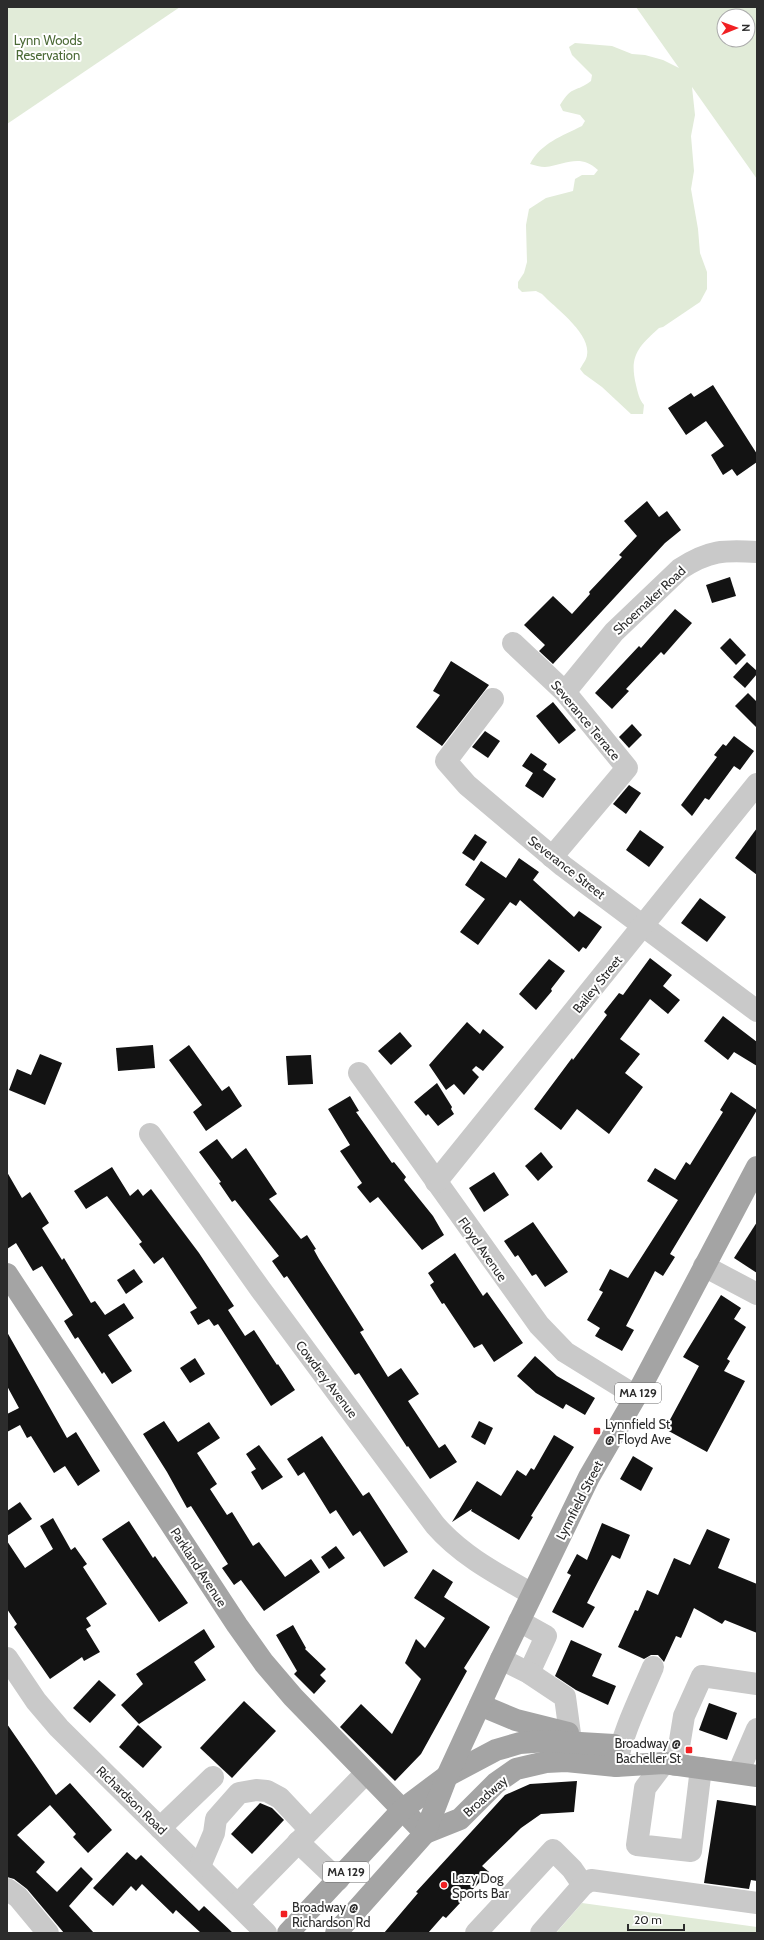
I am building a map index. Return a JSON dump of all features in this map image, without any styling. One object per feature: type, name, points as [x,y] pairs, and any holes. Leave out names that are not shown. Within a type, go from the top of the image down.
[{"type":"main road","name":"Lynnfield Street","points":[[446,1776],[589,1477],[636,1396],[704,1266],[756,1172]]},
{"type":"main road","name":"Parkland Avenue","points":[[7,1274],[248,1640],[292,1697],[365,1774],[403,1809],[425,1833]]},
{"type":"main road","name":"Broadway","points":[[480,1704],[516,1720],[570,1734],[617,1752]]},
{"type":"main road","name":"Broadway","points":[[288,1933],[403,1809],[446,1776],[496,1750],[520,1743],[546,1741],[617,1752],[670,1764],[748,1774]]},
{"type":"main road","name":"Broadway","points":[[425,1833],[460,1819],[496,1782],[516,1769],[546,1762],[566,1761],[617,1752]]},
{"type":"main road","name":"Broadway","points":[[336,1933],[425,1833],[446,1776]]},
{"type":"street","name":"Shoemaker Road","points":[[565,692],[614,632],[680,569],[691,562],[719,551],[757,552]]},
{"type":"street","name":"Severance Terrace","points":[[513,643],[565,692],[627,768],[552,857]]},
{"type":"street","name":"Severance Street","points":[[493,699],[446,761],[467,786],[552,857],[757,1011]]},
{"type":"street","name":"Bailey Street","points":[[436,1182],[757,784]]},
{"type":"street","name":"Floyd Avenue","points":[[359,1073],[521,1301],[552,1340],[565,1352],[636,1396]]},
{"type":"street","name":"Cowdrey Avenue","points":[[150,1134],[261,1290],[435,1525],[457,1548],[488,1570],[532,1594]]},
{"type":"street","points":[[704,1266],[757,1294]]},
{"type":"street","points":[[519,1621],[546,1636],[529,1673]]},
{"type":"street","name":"Richardson Road","points":[[7,1658],[47,1715],[266,1933]]},
{"type":"street","points":[[501,1659],[529,1673],[565,1697],[570,1734]]},
{"type":"street","points":[[617,1752],[631,1715],[653,1668]]},
{"type":"street","points":[[701,1768],[691,1852],[637,1845],[645,1788],[670,1764],[684,1716],[702,1676],[757,1684]]},
{"type":"street","points":[[748,1774],[757,1729]]},
{"type":"street","points":[[238,1904],[365,1774]]},
{"type":"street","points":[[160,1828],[214,1777]]},
{"type":"street","points":[[200,1866],[214,1833],[216,1819],[239,1793],[256,1790],[267,1791],[280,1798],[304,1836],[338,1880]]},
{"type":"street","points":[[476,1933],[553,1850],[572,1869],[583,1885]]},
{"type":"street","points":[[540,1933],[583,1885],[591,1880],[757,1903]]},
{"type":"street","points":[[7,1889],[18,1897],[48,1933]]},
{"type":"green space","name":"Lynn Woods Reservation","points":[[7,7],[180,7],[7,124]]},
{"type":"green space","points":[[636,7],[757,7],[757,179],[692,87],[695,115],[691,136],[694,171],[691,189],[698,229],[700,253],[707,272],[707,289],[700,302],[663,327],[659,328],[637,353],[634,375],[637,391],[644,405],[643,414],[631,414],[580,369],[587,357],[587,347],[578,330],[542,294],[536,291],[522,292],[518,288],[518,282],[524,273],[527,262],[526,225],[529,209],[546,198],[573,191],[575,179],[582,175],[594,175],[598,170],[585,162],[579,161],[572,161],[545,167],[530,164],[546,145],[582,126],[585,121],[580,115],[563,111],[560,105],[568,94],[591,81],[592,75],[572,55],[569,47],[575,43],[612,46],[632,54],[645,55],[663,60],[679,68]]},
{"type":"green space","points":[[582,1903],[757,1927],[757,1933],[556,1933]]},
{"type":"building","points":[[713,385],[757,454],[757,462],[737,476],[732,469],[723,475],[711,455],[724,446],[706,421],[686,435],[668,408],[691,393],[694,397]]},
{"type":"building","points":[[647,501],[659,517],[667,511],[681,530],[665,543],[553,664],[539,651],[545,645],[524,625],[553,596],[572,614],[590,594],[589,592],[622,557],[619,555],[637,536],[624,521]]},
{"type":"building","points":[[730,577],[736,596],[712,603],[706,585]]},
{"type":"building","points":[[675,609],[692,623],[664,655],[661,652],[626,689],[629,691],[612,709],[595,693],[639,646],[641,648]]},
{"type":"building","points":[[730,638],[746,655],[736,665],[720,648]]},
{"type":"building","points":[[451,661],[489,685],[442,746],[416,727],[440,695],[433,691]]},
{"type":"building","points":[[747,662],[757,671],[757,674],[745,688],[733,677]]},
{"type":"building","points":[[748,693],[757,702],[757,728],[735,706]]},
{"type":"building","points":[[553,702],[576,730],[559,744],[536,716]]},
{"type":"building","points":[[632,724],[642,735],[629,748],[619,737]]},
{"type":"building","points":[[485,731],[500,741],[488,758],[472,747]]},
{"type":"building","points":[[734,736],[754,751],[740,770],[734,766],[709,800],[705,798],[692,816],[681,805],[717,757],[714,755],[723,744],[726,746]]},
{"type":"building","points":[[531,753],[547,764],[543,770],[556,779],[543,798],[525,786],[533,773],[522,766]]},
{"type":"building","points":[[629,785],[641,793],[626,814],[613,804]]},
{"type":"building","points":[[757,828],[757,875],[735,858]]},
{"type":"building","points":[[640,830],[664,847],[649,867],[626,850]]},
{"type":"building","points":[[475,834],[487,842],[474,861],[462,853]]},
{"type":"building","points":[[519,858],[539,872],[533,880],[574,917],[579,911],[602,927],[586,949],[583,947],[579,952],[520,900],[516,906],[510,902],[478,945],[460,932],[485,899],[465,885],[481,861],[506,878]]},
{"type":"building","points":[[700,898],[726,917],[707,942],[681,923]]},
{"type":"building","points":[[650,958],[672,975],[663,986],[680,1000],[668,1014],[650,999],[620,1039],[640,1054],[625,1073],[643,1087],[609,1134],[577,1109],[561,1130],[534,1109],[572,1058],[573,1060],[607,1015],[604,1012],[619,993],[623,995]]},
{"type":"building","points":[[549,959],[565,971],[551,989],[552,991],[536,1010],[519,994]]},
{"type":"building","points":[[723,1016],[757,1042],[757,1066],[734,1052],[728,1060],[704,1041]]},
{"type":"building","points":[[467,1022],[480,1034],[483,1029],[504,1047],[483,1071],[476,1066],[472,1070],[479,1077],[464,1095],[454,1084],[446,1090],[429,1065]]},
{"type":"building","points":[[400,1032],[412,1046],[391,1065],[378,1051]]},
{"type":"building","points":[[153,1045],[155,1068],[118,1071],[116,1048]]},
{"type":"building","points":[[189,1045],[222,1091],[229,1086],[242,1106],[206,1131],[193,1112],[202,1105],[169,1060]]},
{"type":"building","points":[[40,1054],[62,1063],[45,1105],[9,1090],[17,1069],[31,1075]]},
{"type":"building","points":[[311,1055],[313,1084],[288,1085],[286,1056]]},
{"type":"building","points":[[437,1083],[452,1107],[451,1109],[454,1114],[438,1126],[428,1114],[426,1116],[414,1102]]},
{"type":"building","points":[[731,1092],[757,1110],[670,1254],[675,1257],[663,1276],[655,1271],[626,1326],[634,1330],[622,1351],[595,1336],[600,1328],[587,1320],[603,1292],[599,1290],[610,1269],[628,1278],[678,1200],[647,1181],[655,1168],[675,1180],[686,1162],[690,1165],[723,1112],[720,1110]]},
{"type":"building","points":[[350,1096],[359,1111],[356,1112],[392,1163],[394,1162],[406,1177],[404,1180],[433,1216],[444,1235],[422,1250],[378,1197],[370,1203],[357,1187],[362,1183],[340,1151],[350,1145],[328,1109]]},
{"type":"building","points":[[217,1139],[232,1159],[246,1148],[277,1194],[269,1199],[301,1239],[307,1235],[316,1249],[314,1250],[319,1259],[364,1330],[360,1332],[388,1377],[401,1368],[419,1394],[408,1401],[439,1448],[445,1444],[457,1462],[430,1479],[408,1446],[407,1447],[359,1373],[355,1375],[287,1276],[284,1278],[272,1261],[279,1256],[235,1200],[232,1202],[219,1183],[221,1182],[199,1152]]},
{"type":"building","points":[[541,1152],[553,1167],[538,1181],[525,1166]]},
{"type":"building","points":[[112,1167],[130,1196],[138,1189],[143,1196],[151,1189],[199,1253],[234,1306],[228,1310],[245,1336],[254,1330],[295,1390],[271,1406],[218,1324],[214,1326],[209,1319],[198,1325],[190,1312],[197,1308],[163,1257],[154,1264],[139,1244],[142,1242],[107,1196],[86,1209],[74,1191]]},
{"type":"building","points":[[7,1172],[22,1198],[30,1192],[49,1223],[42,1228],[62,1260],[64,1258],[91,1303],[95,1301],[105,1315],[124,1303],[134,1318],[108,1335],[132,1371],[112,1384],[104,1372],[102,1374],[78,1337],[75,1339],[64,1321],[73,1315],[42,1266],[33,1271],[16,1243],[7,1249]]},
{"type":"building","points":[[494,1172],[509,1195],[484,1212],[469,1188]]},
{"type":"building","points":[[533,1222],[568,1272],[545,1287],[536,1274],[532,1276],[518,1255],[515,1257],[504,1241]]},
{"type":"building","points":[[757,1222],[757,1273],[734,1258]]},
{"type":"building","points":[[455,1253],[483,1296],[487,1292],[523,1343],[494,1362],[482,1344],[474,1348],[430,1285],[434,1282],[428,1273]]},
{"type":"building","points":[[134,1269],[143,1282],[126,1294],[117,1280]]},
{"type":"building","points":[[721,1295],[741,1308],[734,1319],[746,1327],[727,1359],[730,1361],[724,1371],[745,1381],[707,1452],[665,1429],[699,1366],[683,1357]]},
{"type":"building","points":[[7,1332],[67,1438],[76,1432],[100,1471],[78,1486],[65,1466],[54,1473],[31,1436],[27,1438],[20,1425],[7,1432],[7,1414],[19,1408],[7,1386]]},
{"type":"building","points":[[535,1356],[557,1376],[595,1398],[585,1415],[566,1404],[563,1409],[536,1393],[517,1376]]},
{"type":"building","points":[[195,1358],[205,1374],[190,1383],[180,1368]]},
{"type":"building","points":[[164,1421],[178,1442],[209,1422],[220,1438],[197,1453],[217,1484],[210,1489],[227,1515],[232,1512],[253,1546],[259,1542],[285,1577],[311,1559],[320,1572],[264,1611],[241,1580],[234,1585],[222,1568],[228,1564],[191,1506],[187,1508],[167,1472],[143,1434]]},
{"type":"building","points":[[479,1421],[493,1428],[485,1445],[471,1437]]},
{"type":"building","points":[[554,1435],[574,1447],[531,1516],[533,1517],[519,1540],[471,1511],[472,1509],[452,1522],[477,1481],[501,1496],[517,1470],[526,1476],[531,1468],[534,1470]]},
{"type":"building","points":[[322,1436],[363,1496],[369,1492],[408,1552],[384,1567],[360,1531],[353,1536],[336,1510],[330,1514],[304,1472],[298,1476],[287,1459]]},
{"type":"building","points":[[259,1445],[283,1477],[262,1490],[251,1472],[256,1469],[246,1454]]},
{"type":"building","points":[[633,1456],[653,1468],[641,1491],[620,1479]]},
{"type":"building","points":[[20,1502],[32,1519],[7,1536],[7,1511]]},
{"type":"building","points":[[53,1518],[71,1550],[75,1547],[87,1564],[83,1567],[107,1604],[86,1618],[91,1626],[86,1629],[100,1652],[84,1661],[82,1657],[50,1679],[14,1627],[17,1624],[7,1609],[7,1541],[25,1568],[53,1549],[40,1526]]},
{"type":"building","points":[[129,1521],[153,1558],[155,1556],[188,1603],[159,1622],[102,1539]]},
{"type":"building","points":[[602,1523],[630,1535],[620,1559],[612,1555],[587,1603],[595,1607],[583,1628],[552,1612],[571,1575],[567,1573],[577,1554],[587,1560]]},
{"type":"building","points":[[707,1529],[730,1539],[718,1568],[757,1584],[757,1633],[725,1620],[722,1624],[694,1608],[681,1638],[676,1636],[664,1662],[658,1655],[651,1655],[644,1659],[618,1647],[635,1610],[638,1611],[647,1590],[658,1595],[674,1558],[690,1565]]},
{"type":"building","points":[[336,1546],[345,1558],[329,1569],[321,1557]]},
{"type":"building","points":[[433,1569],[453,1582],[444,1597],[490,1627],[464,1668],[467,1671],[421,1754],[395,1781],[340,1727],[361,1704],[392,1734],[421,1679],[405,1663],[416,1639],[425,1648],[445,1618],[414,1598]]},
{"type":"building","points":[[293,1625],[306,1648],[305,1649],[326,1669],[320,1675],[326,1681],[314,1694],[294,1674],[297,1671],[276,1635]]},
{"type":"building","points":[[204,1629],[215,1647],[194,1662],[206,1680],[139,1724],[121,1705],[143,1684],[136,1674]]},
{"type":"building","points":[[571,1640],[602,1654],[592,1676],[616,1686],[608,1705],[576,1690],[555,1676]]},
{"type":"building","points":[[99,1680],[116,1695],[90,1723],[73,1708]]},
{"type":"building","points":[[244,1701],[276,1731],[232,1778],[200,1748]]},
{"type":"building","points":[[709,1703],[737,1713],[727,1740],[699,1730]]},
{"type":"building","points":[[7,1724],[56,1795],[70,1783],[112,1830],[88,1853],[73,1837],[76,1834],[50,1805],[17,1835],[45,1862],[36,1872],[57,1892],[81,1867],[93,1879],[69,1906],[94,1933],[64,1933],[27,1889],[14,1879],[7,1877]]},
{"type":"building","points":[[138,1725],[162,1747],[143,1768],[119,1747]]},
{"type":"building","points":[[577,1781],[574,1812],[541,1814],[521,1828],[482,1866],[489,1872],[446,1918],[443,1916],[428,1933],[384,1933],[418,1893],[416,1892],[505,1795],[530,1784]]},
{"type":"building","points":[[717,1800],[757,1806],[757,1881],[751,1880],[749,1889],[704,1883]]},
{"type":"building","points":[[260,1803],[272,1808],[284,1820],[252,1854],[231,1834]]},
{"type":"building","points":[[127,1852],[136,1860],[141,1855],[199,1911],[204,1906],[233,1933],[201,1933],[176,1910],[173,1914],[142,1884],[136,1891],[131,1886],[113,1906],[93,1888]]},
{"type":"place","name":"Lynnfield St @ Floyd Ave","points":[[597,1431]]},
{"type":"place","name":"Broadway @ Bacheller St","points":[[689,1750]]},
{"type":"place","name":"Lazy Dog Sports Bar","points":[[444,1885]]},
{"type":"place","name":"Broadway @ Richardson Rd","points":[[284,1914]]}]
